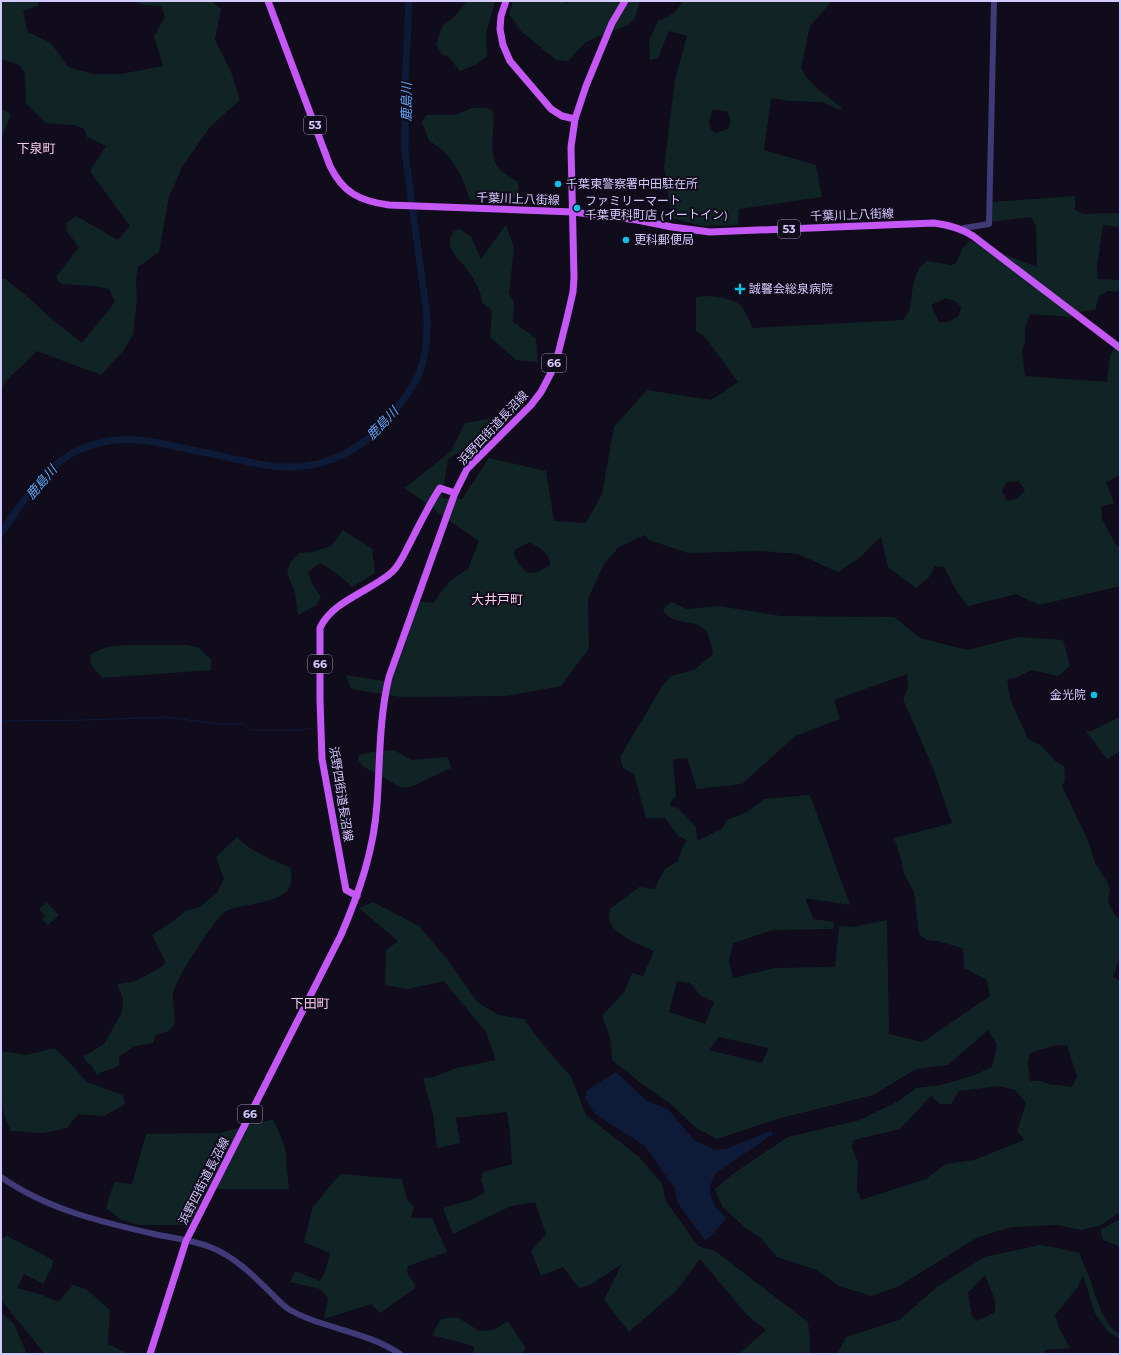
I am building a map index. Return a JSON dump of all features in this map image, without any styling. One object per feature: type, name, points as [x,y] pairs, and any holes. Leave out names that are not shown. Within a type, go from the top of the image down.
[{"type":"main road","name":"千葉川上八街線","points":[[268,1],[330,166],[336,177],[349,191],[366,201],[389,205],[573,212],[637,220],[672,227],[710,232],[934,223],[955,227],[973,236],[992,249],[1120,348]]},
{"type":"main road","points":[[506,1],[501,16],[500,29],[507,56],[551,109],[562,116],[575,119]]},
{"type":"main road","name":"浜野四街道長沼線","points":[[150,1354],[186,1241],[341,935],[357,896],[371,849],[377,806],[380,751],[386,691],[455,492],[466,469],[531,405],[541,392],[558,354],[573,292],[571,147],[575,119],[580,100],[612,23],[625,1]]},
{"type":"main road","name":"浜野四街道長沼線","points":[[357,896],[346,890],[322,759],[320,628],[325,620],[346,601],[386,577],[393,571],[440,488],[455,492]]},
{"type":"street","points":[[962,230],[964,228],[989,224],[994,1]]},
{"type":"street","points":[[1,1177],[26,1193],[64,1210],[139,1230],[209,1246],[226,1255],[241,1266],[285,1306],[300,1316],[364,1336],[400,1354]]},
{"type":"green space","points":[[1,1],[38,1],[38,6],[23,11],[28,32],[51,43],[68,67],[93,74],[121,74],[163,66],[154,36],[165,17],[161,6],[145,5],[132,1],[211,1],[221,9],[215,40],[231,72],[240,100],[210,127],[182,167],[169,197],[159,252],[138,267],[136,280],[137,299],[133,335],[123,351],[101,375],[37,351],[6,381],[1,389],[1,279],[5,279],[82,343],[115,302],[109,289],[94,286],[61,284],[56,277],[79,247],[67,232],[66,223],[76,216],[118,240],[130,226],[90,171],[106,146],[87,137],[84,129],[75,125],[46,123],[26,103],[25,73],[19,65],[1,59]]},
{"type":"green space","points":[[467,1],[495,1],[486,34],[487,56],[477,64],[460,71],[448,56],[442,55],[436,44],[442,27],[455,16]]},
{"type":"green space","points":[[513,1],[562,1],[567,4],[570,1],[640,1],[635,18],[628,25],[586,42],[568,61],[556,60],[521,31],[509,14]]},
{"type":"green space","points":[[683,1],[832,1],[810,26],[801,68],[804,74],[814,85],[842,108],[840,110],[822,102],[790,101],[771,98],[764,150],[816,165],[822,197],[739,209],[738,225],[703,226],[672,218],[664,167],[675,80],[687,36],[669,31],[658,58],[650,60],[649,41],[658,21],[673,14]],"holes":[[[712,110],[727,111],[731,120],[728,129],[716,133],[711,130],[709,122]]]},
{"type":"green space","points":[[472,108],[486,108],[493,111],[493,154],[498,167],[518,182],[519,194],[516,198],[470,200],[464,182],[450,158],[444,151],[429,141],[422,122],[427,115],[456,115]]},
{"type":"green space","points":[[1,109],[11,114],[1,139]]},
{"type":"green space","points":[[1075,196],[1075,210],[1083,214],[1120,213],[1120,227],[1103,225],[1097,267],[1098,279],[1120,280],[1120,292],[1108,291],[1099,296],[1095,310],[1078,312],[1071,317],[1030,314],[1025,328],[1025,343],[1022,350],[1025,376],[1107,382],[1110,356],[1115,346],[1120,351],[1120,475],[1106,482],[1114,503],[1101,507],[1102,519],[1116,545],[1120,546],[1120,586],[1039,605],[1016,594],[968,606],[956,590],[944,567],[935,566],[929,577],[916,588],[888,567],[881,537],[859,558],[838,572],[798,554],[762,551],[688,553],[649,540],[645,535],[619,547],[604,564],[588,599],[589,648],[561,686],[506,696],[401,697],[351,689],[346,675],[390,682],[405,647],[416,601],[434,603],[451,580],[468,569],[479,541],[405,488],[451,451],[465,423],[501,417],[485,436],[448,459],[442,498],[462,499],[489,458],[546,471],[554,521],[586,523],[602,494],[614,427],[647,390],[711,400],[738,382],[705,337],[696,331],[696,297],[720,297],[737,303],[741,306],[753,328],[903,320],[909,312],[914,280],[920,267],[927,261],[952,265],[956,263],[962,249],[970,241],[1037,267],[1036,226],[1031,217],[990,222],[992,202]],"holes":[[[946,298],[955,301],[961,307],[959,316],[948,322],[939,322],[931,305]],[[1018,481],[1025,490],[1017,498],[1006,500],[1002,491],[1007,482]],[[530,542],[541,549],[549,557],[550,565],[538,572],[527,573],[518,563],[514,554],[516,549]]]},
{"type":"green space","points":[[506,225],[514,248],[509,293],[514,303],[513,322],[536,338],[538,362],[516,360],[490,337],[492,310],[482,303],[480,292],[475,281],[450,247],[450,240],[454,231],[460,229],[471,237],[481,259]]},
{"type":"green space","points":[[343,530],[372,549],[375,573],[352,587],[329,568],[320,563],[308,572],[311,582],[321,597],[315,606],[298,615],[295,593],[287,573],[290,563],[299,553],[312,552],[331,546]]},
{"type":"green space","points":[[671,602],[687,609],[719,606],[781,616],[894,617],[920,638],[967,650],[1018,637],[1063,640],[1070,666],[1058,676],[1032,670],[1015,678],[1007,679],[1010,699],[1028,739],[1042,746],[1056,762],[1064,766],[1065,779],[1062,786],[1089,843],[1095,863],[1110,889],[1108,903],[1117,918],[1120,919],[1120,956],[1113,977],[1120,981],[1120,1212],[1101,1225],[1082,1230],[1057,1225],[1012,1227],[978,1237],[899,1286],[872,1296],[839,1286],[817,1270],[777,1257],[760,1237],[744,1227],[722,1206],[715,1189],[734,1173],[788,1137],[860,1120],[899,1101],[916,1088],[941,1085],[972,1076],[992,1067],[997,1045],[988,1030],[948,1065],[916,1069],[873,1095],[781,1118],[717,1139],[696,1128],[671,1104],[646,1087],[612,1060],[610,1037],[602,1016],[624,992],[632,973],[643,976],[654,951],[628,939],[615,930],[609,918],[610,909],[639,887],[654,889],[665,869],[678,861],[682,848],[687,840],[678,836],[665,818],[646,818],[634,774],[623,768],[620,757],[663,685],[671,676],[694,670],[713,654],[709,637],[703,628],[693,623],[676,620],[666,614],[663,609]],"holes":[[[907,674],[908,688],[903,699],[933,768],[952,823],[894,838],[901,858],[904,873],[914,892],[919,934],[927,940],[963,948],[964,968],[987,980],[990,996],[923,1042],[889,1034],[887,920],[854,927],[839,926],[835,967],[774,968],[733,978],[729,962],[733,943],[773,930],[833,929],[834,922],[813,919],[805,898],[850,905],[810,795],[765,799],[747,812],[727,820],[723,828],[697,841],[696,827],[678,808],[672,807],[670,803],[676,796],[673,759],[687,758],[697,789],[742,784],[795,736],[840,719],[834,700]],[[677,981],[690,983],[700,995],[714,1002],[705,1024],[669,1012]],[[719,1037],[769,1048],[762,1063],[709,1050]],[[1067,1045],[1077,1077],[1072,1087],[1049,1084],[1040,1081],[1030,1081],[1028,1062],[1030,1053],[1053,1046]],[[998,1086],[1015,1090],[1026,1103],[1017,1131],[1024,1140],[974,1160],[946,1164],[926,1179],[861,1200],[857,1189],[858,1162],[852,1148],[853,1140],[900,1129],[931,1096],[940,1104],[951,1104],[959,1091]]]},
{"type":"green space","points":[[127,645],[186,645],[198,647],[211,660],[211,670],[102,678],[90,663],[91,654],[106,647]]},
{"type":"green space","points":[[1120,717],[1120,751],[1107,759],[1086,731],[1091,731]]},
{"type":"green space","points":[[394,750],[412,760],[448,757],[451,768],[413,786],[402,788],[364,767],[358,760],[359,755]]},
{"type":"green space","points":[[237,837],[249,847],[291,868],[291,883],[288,890],[282,895],[273,899],[233,908],[221,915],[196,949],[175,986],[173,996],[175,1023],[169,1031],[156,1035],[153,1043],[135,1046],[119,1056],[119,1065],[97,1075],[91,1065],[83,1057],[104,1044],[122,1012],[123,999],[117,984],[136,981],[160,968],[166,963],[152,935],[175,920],[185,911],[198,908],[217,893],[224,879],[216,857]]},
{"type":"green space","points":[[46,902],[59,915],[48,925],[42,919],[45,916],[39,909]]},
{"type":"green space","points":[[373,902],[419,926],[447,959],[478,1003],[499,1015],[524,1019],[540,1041],[571,1077],[586,1115],[639,1157],[663,1185],[665,1200],[698,1246],[715,1251],[808,1322],[810,1354],[739,1354],[766,1330],[748,1316],[700,1259],[676,1291],[629,1332],[604,1300],[622,1264],[590,1285],[579,1288],[563,1267],[541,1276],[531,1251],[546,1234],[535,1202],[511,1206],[453,1234],[443,1208],[474,1199],[485,1192],[481,1181],[483,1172],[512,1164],[507,1112],[456,1118],[460,1143],[437,1148],[433,1114],[423,1078],[431,1078],[457,1068],[496,1060],[486,1032],[444,981],[408,989],[385,985],[386,950],[398,941],[359,908]]},
{"type":"green space","points":[[54,1048],[87,1082],[120,1094],[123,1096],[125,1104],[104,1116],[78,1114],[67,1128],[43,1133],[11,1131],[4,1115],[1,1091],[1,1051],[26,1055]]},
{"type":"green space","points":[[273,1119],[285,1147],[289,1189],[208,1189],[201,1199],[192,1225],[139,1225],[120,1219],[106,1208],[114,1182],[132,1184],[146,1134],[220,1133]]},
{"type":"green space","points":[[340,1174],[402,1179],[407,1199],[414,1207],[411,1218],[432,1218],[447,1252],[408,1266],[407,1273],[415,1285],[414,1289],[380,1313],[371,1304],[324,1319],[328,1298],[320,1289],[290,1282],[295,1271],[320,1281],[325,1272],[330,1253],[304,1242],[313,1207]]},
{"type":"green space","points":[[1120,1219],[1120,1246],[1103,1240],[1100,1230]]},
{"type":"green space","points":[[7,1236],[53,1260],[52,1267],[43,1284],[24,1274],[17,1288],[42,1295],[58,1302],[73,1285],[86,1289],[110,1310],[108,1344],[128,1354],[45,1354],[1,1300],[1,1239]]},
{"type":"green space","points":[[1040,1245],[1079,1253],[1101,1311],[1109,1324],[1120,1334],[1120,1339],[1108,1332],[1095,1313],[1083,1275],[1078,1287],[1055,1315],[1059,1328],[1070,1348],[1045,1350],[1044,1354],[837,1354],[846,1337],[899,1320],[937,1287],[984,1257]],"holes":[[[985,1275],[995,1300],[995,1312],[977,1321],[972,1316],[968,1293]]]},
{"type":"green space","points":[[1,1312],[14,1324],[27,1354],[1,1354]]},
{"type":"green space","points":[[457,1317],[479,1331],[494,1330],[508,1321],[526,1348],[521,1354],[473,1354],[474,1346],[432,1335],[441,1319]]},
{"type":"water","points":[[616,1072],[647,1101],[668,1109],[694,1140],[716,1150],[726,1149],[771,1131],[773,1134],[716,1173],[710,1185],[711,1197],[716,1208],[727,1218],[710,1237],[705,1240],[677,1202],[675,1189],[645,1146],[595,1114],[585,1098],[587,1090]]},
{"type":"waterway","name":"鹿島川","points":[[1,533],[29,493],[50,469],[76,451],[92,445],[125,439],[156,442],[254,463],[280,467],[308,466],[335,458],[359,445],[381,427],[400,404],[409,392],[420,371],[424,359],[427,333],[427,316],[405,152],[405,84],[409,1]]},
{"type":"waterway","points":[[1,721],[165,717],[220,724],[244,724],[251,730],[302,730],[312,728]]},
{"type":"place","name":"千葉東警察署中田駐在所","points":[[558,184]]},
{"type":"place","name":"ファミリーマート 千葉更科町店 (イートイン)","points":[[577,208]]},
{"type":"place","name":"更科郵便局","points":[[626,240]]},
{"type":"place","name":"誠馨会総泉病院","points":[[740,289]]},
{"type":"place","name":"金光院","points":[[1094,695]]},
{"type":"district","name":"下泉町","points":[[36,148]]},
{"type":"district","name":"大井戸町","points":[[497,599]]},
{"type":"district","name":"下田町","points":[[310,1003]]}]
